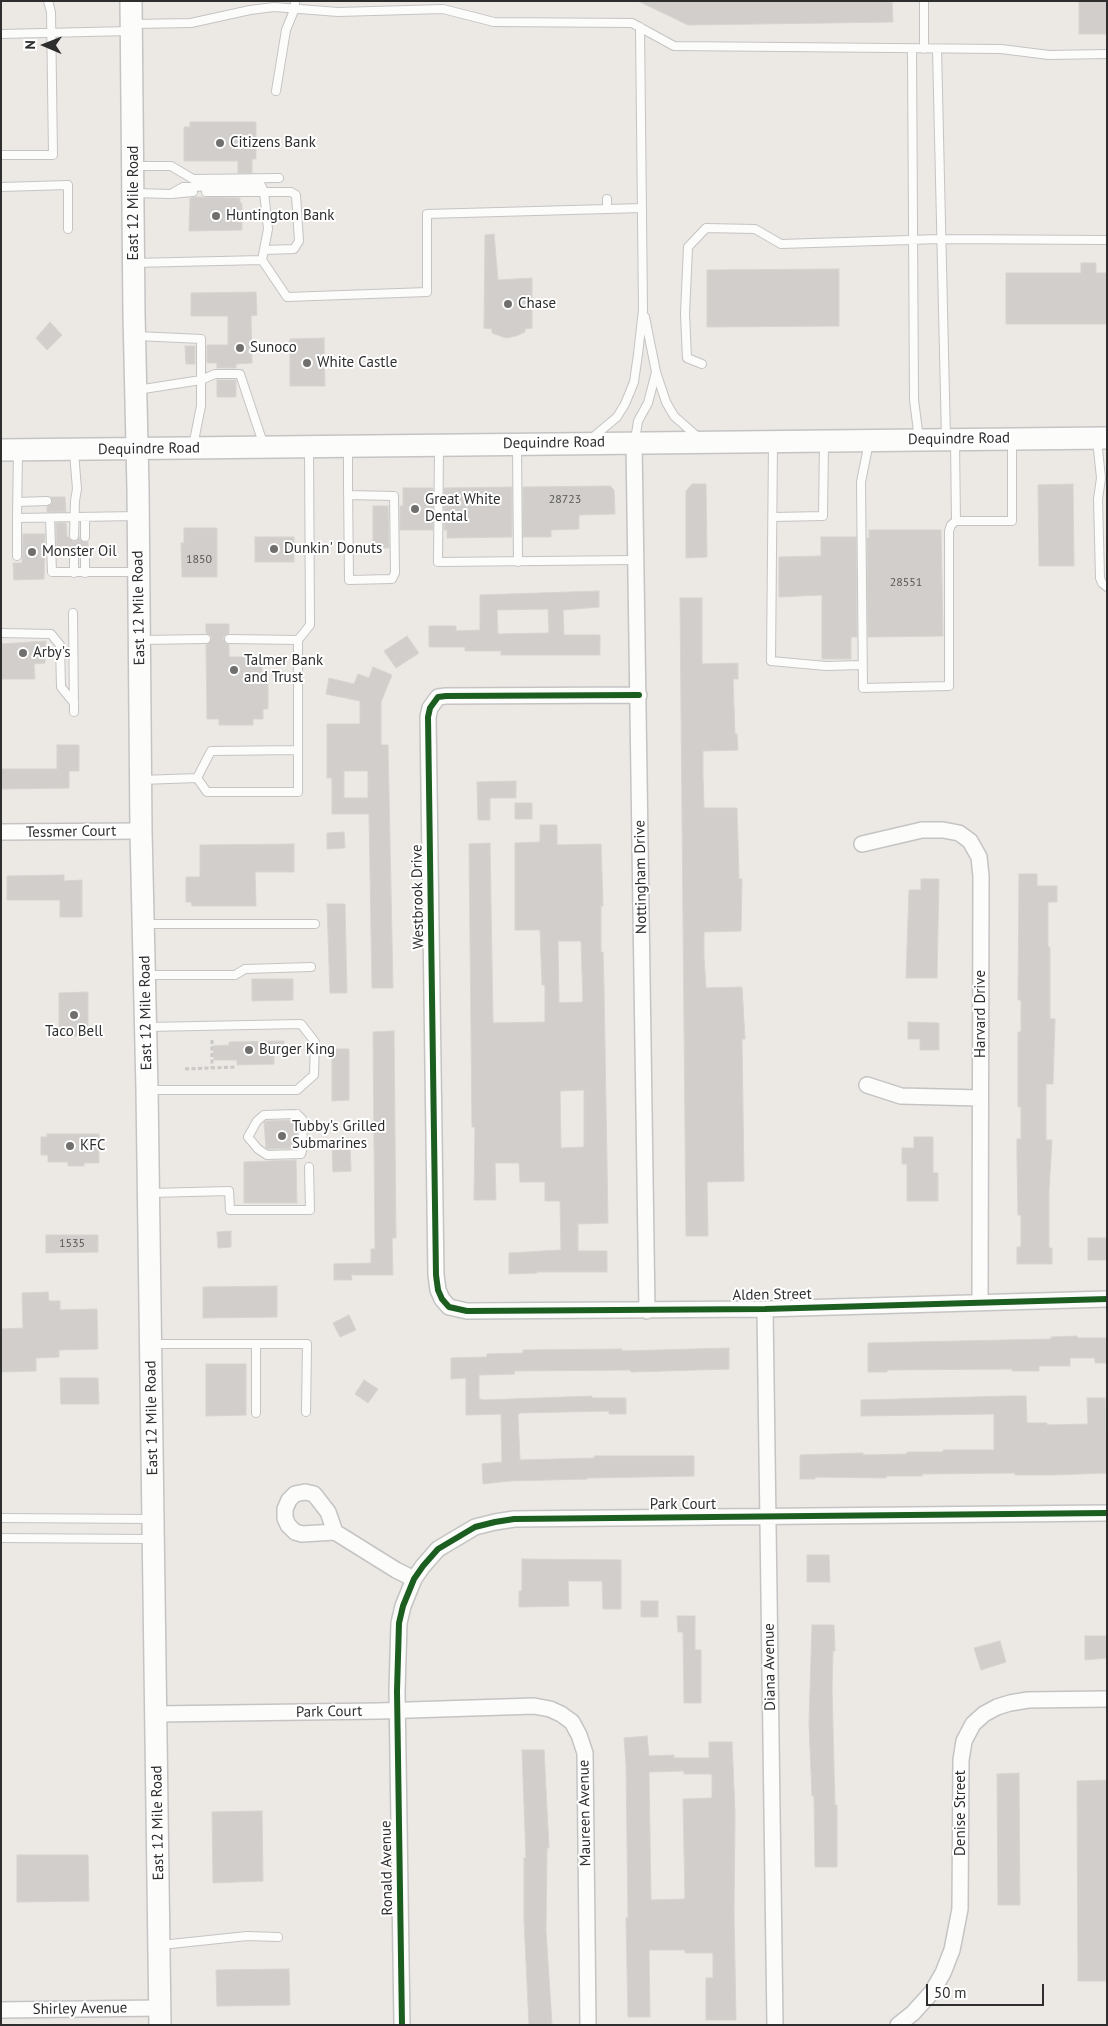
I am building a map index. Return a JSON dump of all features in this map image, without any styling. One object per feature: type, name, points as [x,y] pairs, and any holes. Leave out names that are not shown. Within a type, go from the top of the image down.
[{"type":"main road","name":"East 12 Mile Road","points":[[131,1],[141,831],[146,1027],[160,2016]]},
{"type":"main road","name":"Dequindre Road","points":[[10,450],[1102,438]]},
{"type":"street","name":"Nottingham Drive","points":[[634,442],[647,1311]]},
{"type":"street","name":"Westbrook Drive","points":[[442,1299],[438,1290],[436,1275],[428,717],[430,708],[438,697],[446,696],[639,695]]},
{"type":"street","name":"Harvard Drive","points":[[862,844],[922,830],[943,830],[959,834],[970,841],[979,858],[981,876],[980,1302]]},
{"type":"street","name":"Tessmer Court","points":[[1,832],[141,831]]},
{"type":"street","points":[[867,1085],[901,1096],[980,1098]]},
{"type":"street","name":"Alden Street","points":[[442,1299],[449,1306],[467,1311],[765,1309],[1107,1299]]},
{"type":"street","name":"Diana Avenue","points":[[765,1309],[775,2025]]},
{"type":"street","name":"Park Court","points":[[156,1714],[397,1711],[399,1623],[403,1606],[414,1579],[438,1549],[475,1527],[495,1522],[514,1519],[1107,1513]]},
{"type":"street","points":[[335,1532],[414,1579]]},
{"type":"street","name":"Denise Street","points":[[898,2025],[913,2013],[932,1992],[943,1973],[952,1950],[960,1909],[961,1760],[964,1741],[972,1724],[984,1714],[1010,1703],[1028,1700],[1107,1699]]},
{"type":"street","name":"Maureen Avenue","points":[[397,1711],[534,1706],[550,1709],[572,1722],[585,1753],[588,2025]]},
{"type":"street","name":"Ronald Avenue","points":[[397,1711],[402,2025]]},
{"type":"street","name":"Shirley Avenue","points":[[1,2010],[160,2016]]},
{"type":"lane","points":[[1,156],[52,155],[51,12],[48,1]]},
{"type":"lane","points":[[924,1],[924,49]]},
{"type":"lane","points":[[1,34],[51,33],[191,23],[250,10],[295,5],[338,12],[443,9],[494,22],[632,23],[674,46],[912,49],[1001,48],[1049,55],[1107,54]]},
{"type":"lane","points":[[276,91],[286,30],[295,5]]},
{"type":"lane","points":[[587,443],[617,417],[634,382],[643,310],[640,27]]},
{"type":"lane","points":[[912,49],[914,400],[918,439]]},
{"type":"lane","points":[[937,49],[941,239],[956,521]]},
{"type":"lane","points":[[134,166],[171,166],[193,179],[279,178]]},
{"type":"lane","points":[[1,186],[68,185],[68,229]]},
{"type":"lane","points":[[172,194],[183,187],[261,185],[264,192],[268,230],[262,260],[288,297],[427,292],[427,214],[642,208]]},
{"type":"lane","points":[[134,193],[172,194],[193,192]]},
{"type":"lane","points":[[206,192],[291,192],[296,195],[300,242],[294,249],[264,250]]},
{"type":"lane","points":[[607,199],[607,209]]},
{"type":"lane","points":[[702,364],[688,358],[685,314],[688,247],[706,228],[755,229],[781,244],[941,239],[1107,240]]},
{"type":"lane","points":[[134,263],[262,260]]},
{"type":"lane","points":[[643,310],[656,372],[666,402],[674,416],[704,442]]},
{"type":"lane","points":[[134,335],[201,340],[201,406],[193,448]]},
{"type":"lane","points":[[634,442],[638,421],[648,403],[656,372]]},
{"type":"lane","points":[[135,390],[201,380],[215,374],[240,374],[264,447]]},
{"type":"lane","points":[[869,440],[861,482],[863,688],[948,686],[949,531],[951,525],[956,521],[1012,521],[1012,438]]},
{"type":"lane","points":[[1102,438],[1101,478],[1098,499],[1100,578],[1107,587]]},
{"type":"lane","points":[[773,517],[823,516],[824,440]]},
{"type":"lane","points":[[773,441],[772,661],[826,666],[862,665]]},
{"type":"lane","points":[[517,444],[518,562]]},
{"type":"lane","points":[[439,445],[438,562],[637,560]]},
{"type":"lane","points":[[197,778],[207,792],[298,792],[298,640],[310,625],[309,446]]},
{"type":"lane","points":[[348,446],[349,580],[392,579],[395,573],[394,496],[349,496]]},
{"type":"lane","points":[[10,450],[18,502],[17,556]]},
{"type":"lane","points":[[74,450],[77,489],[74,501],[74,536]]},
{"type":"lane","points":[[1098,499],[1107,499]]},
{"type":"lane","points":[[66,500],[74,501]]},
{"type":"lane","points":[[18,502],[47,501]]},
{"type":"lane","points":[[17,518],[138,516]]},
{"type":"lane","points":[[85,517],[85,537]]},
{"type":"lane","points":[[50,518],[52,572],[139,572]]},
{"type":"lane","points":[[84,555],[85,573]]},
{"type":"lane","points":[[74,556],[74,573]]},
{"type":"lane","points":[[72,613],[74,712]]},
{"type":"lane","points":[[1,632],[51,634],[60,645],[61,688],[74,703]]},
{"type":"lane","points":[[140,640],[206,639]]},
{"type":"lane","points":[[229,639],[298,640]]},
{"type":"lane","points":[[197,778],[211,751],[298,750]]},
{"type":"lane","points":[[141,780],[197,778]]},
{"type":"lane","points":[[144,924],[314,924]]},
{"type":"lane","points":[[145,975],[235,975],[245,969],[311,967]]},
{"type":"lane","points":[[146,1027],[301,1024],[315,1042],[314,1075],[297,1090],[147,1090]]},
{"type":"lane","points":[[297,1114],[302,1119],[303,1147],[301,1154],[267,1155],[258,1149],[248,1137],[257,1121],[264,1115],[297,1114]]},
{"type":"lane","points":[[148,1193],[230,1191],[230,1210],[310,1210],[309,1167]]},
{"type":"lane","points":[[151,1344],[307,1344],[306,1412]]},
{"type":"lane","points":[[256,1344],[256,1413]]},
{"type":"lane","points":[[1,1518],[153,1529]]},
{"type":"lane","points":[[1,1538],[153,1529]]},
{"type":"lane","points":[[159,1945],[247,1936],[278,1937]]},
{"type":"path","points":[[212,1040],[212,1068]]},
{"type":"path","points":[[185,1068],[235,1068]]},
{"type":"building","points":[[638,1],[892,1],[893,22],[688,25]]},
{"type":"building","points":[[1079,1],[1107,1],[1107,34],[1079,34]]},
{"type":"building","name":"Citizens Bank","points":[[190,122],[256,122],[256,159],[252,159],[252,173],[238,173],[238,161],[184,161],[184,127],[190,127]]},
{"type":"building","name":"Huntington Bank","points":[[190,198],[240,198],[240,203],[242,203],[242,230],[189,231]]},
{"type":"building","name":"Chase","points":[[494,234],[498,280],[532,278],[532,328],[525,329],[525,332],[516,336],[506,338],[492,333],[492,329],[484,328],[485,235]]},
{"type":"building","points":[[1081,263],[1096,263],[1096,273],[1107,273],[1107,324],[1006,324],[1006,273],[1081,273]]},
{"type":"building","points":[[839,269],[839,326],[707,327],[707,270]]},
{"type":"building","points":[[256,292],[257,315],[251,316],[252,363],[236,364],[236,368],[217,368],[217,363],[207,363],[207,345],[228,345],[228,316],[191,316],[191,293]]},
{"type":"building","points":[[50,322],[62,335],[47,350],[36,338]]},
{"type":"building","name":"White Castle","points":[[324,338],[325,386],[290,386],[290,339]]},
{"type":"building","points":[[185,346],[195,346],[195,364],[186,364]]},
{"type":"building","points":[[217,380],[236,380],[236,397],[217,397]]},
{"type":"building","points":[[692,484],[706,484],[707,557],[686,558],[686,491]]},
{"type":"building","points":[[1073,484],[1074,566],[1039,566],[1038,485]]},
{"type":"building","points":[[610,486],[614,490],[615,514],[579,515],[579,529],[551,530],[551,537],[523,537],[523,487]]},
{"type":"building","points":[[512,487],[512,537],[447,538],[447,530],[444,530],[444,488]]},
{"type":"building","name":"Great White Dental","points":[[403,488],[433,488],[433,530],[400,530],[400,506],[403,506]]},
{"type":"building","points":[[51,497],[65,497],[66,512],[47,512],[47,507],[52,503]]},
{"type":"building","points":[[373,506],[388,506],[389,548],[373,548]]},
{"type":"building","points":[[56,523],[66,523],[67,536],[73,542],[77,541],[79,537],[83,542],[88,542],[88,550],[83,550],[79,555],[74,550],[68,556],[57,556]]},
{"type":"building","points":[[184,528],[217,528],[217,577],[182,577],[181,543],[184,543]]},
{"type":"building","points":[[869,530],[941,530],[943,636],[868,637],[867,538],[869,538]]},
{"type":"building","points":[[23,534],[45,534],[44,579],[14,580],[13,563],[22,563]]},
{"type":"building","name":"Dunkin' Donuts","points":[[255,537],[294,537],[294,562],[255,562]]},
{"type":"building","points":[[821,537],[856,537],[857,637],[851,637],[851,659],[822,659],[822,595],[779,597],[779,557],[821,556]]},
{"type":"building","points":[[599,591],[599,607],[563,610],[564,635],[600,635],[600,655],[501,655],[501,651],[465,651],[465,647],[429,647],[429,626],[456,626],[456,631],[480,630],[480,595]],"holes":[[[548,609],[549,633],[498,634],[497,610]]]},
{"type":"building","points":[[680,598],[702,598],[702,664],[738,663],[738,679],[733,679],[735,734],[737,734],[738,750],[703,751],[703,777],[704,808],[737,808],[739,879],[742,879],[741,931],[704,932],[704,957],[706,988],[742,987],[745,1039],[742,1039],[744,1181],[707,1182],[708,1236],[686,1236]]},
{"type":"building","name":"Talmer Bank and Trust","points":[[206,624],[229,624],[229,633],[223,639],[229,645],[229,657],[254,657],[254,664],[262,664],[262,676],[268,676],[268,709],[263,709],[263,719],[253,719],[253,725],[219,725],[219,719],[207,719],[206,645],[212,639],[206,633]]},
{"type":"building","points":[[407,636],[419,653],[396,668],[384,651]]},
{"type":"building","name":"Arby's","points":[[46,641],[45,663],[34,664],[35,679],[1,679],[1,644]]},
{"type":"building","points":[[373,667],[392,675],[381,702],[381,745],[388,745],[393,988],[372,988],[369,814],[332,814],[332,778],[327,778],[327,724],[360,724],[360,701],[326,694],[329,678],[354,684],[358,674],[369,678]],"holes":[[[344,771],[368,771],[368,798],[344,798]]]},
{"type":"building","points":[[57,745],[79,745],[79,771],[69,771],[69,788],[1,789],[1,769],[57,769]]},
{"type":"building","points":[[516,781],[516,798],[490,798],[490,820],[478,820],[477,782]]},
{"type":"building","points":[[515,803],[532,803],[532,819],[515,819]]},
{"type":"building","points":[[540,825],[557,825],[557,845],[601,844],[603,906],[601,906],[601,952],[603,952],[604,988],[608,1223],[578,1224],[578,1251],[607,1251],[607,1272],[509,1274],[509,1253],[561,1250],[560,1201],[545,1201],[545,1182],[520,1182],[519,1163],[495,1163],[496,1200],[474,1200],[475,1127],[472,1127],[469,844],[490,843],[493,1023],[545,1022],[545,985],[542,985],[540,930],[515,930],[515,843],[540,842]],"holes":[[[558,941],[581,941],[583,1002],[559,1003]],[[584,1090],[584,1147],[561,1148],[560,1091]]]},
{"type":"building","points":[[344,832],[345,848],[327,849],[327,833]]},
{"type":"building","points":[[294,844],[294,872],[255,872],[256,906],[192,906],[191,902],[186,902],[186,877],[200,877],[200,845]]},
{"type":"building","points":[[1019,874],[1037,874],[1037,886],[1057,886],[1057,902],[1048,902],[1050,1019],[1055,1019],[1053,1084],[1046,1084],[1046,1140],[1052,1140],[1049,1191],[1049,1248],[1052,1248],[1052,1264],[1017,1264],[1017,1247],[1021,1247],[1021,1215],[1018,1215],[1017,1156],[1017,1139],[1021,1139],[1021,1107],[1018,1107],[1018,1032],[1021,1032],[1021,1000],[1018,1000]]},
{"type":"building","points":[[64,875],[64,881],[82,880],[82,917],[60,917],[60,900],[7,900],[7,876]]},
{"type":"building","points":[[921,879],[939,879],[937,978],[906,978],[909,890],[921,890]]},
{"type":"building","points":[[327,904],[345,904],[347,993],[330,993]]},
{"type":"building","points":[[252,979],[293,979],[293,1000],[252,1001]]},
{"type":"building","name":"Taco Bell","points":[[88,992],[88,1036],[59,1036],[59,993]]},
{"type":"building","points":[[908,1022],[939,1023],[939,1050],[920,1050],[920,1039],[908,1039]]},
{"type":"building","points":[[394,1031],[396,1238],[392,1238],[393,1275],[351,1275],[352,1280],[334,1280],[334,1264],[371,1263],[371,1249],[375,1249],[373,1032]]},
{"type":"building","name":"Burger King","points":[[284,1041],[284,1054],[274,1054],[274,1064],[237,1065],[237,1060],[214,1060],[213,1046],[229,1045],[229,1042]]},
{"type":"building","points":[[332,1049],[349,1049],[349,1100],[332,1101]]},
{"type":"building","name":"Tubby's Grilled Submarines","points":[[295,1120],[297,1148],[266,1148],[264,1122]]},
{"type":"building","name":"KFC","points":[[47,1134],[99,1134],[99,1163],[84,1163],[84,1166],[68,1166],[68,1162],[48,1162],[48,1155],[41,1155],[41,1137],[47,1137]]},
{"type":"building","points":[[914,1137],[933,1137],[933,1173],[938,1173],[938,1201],[907,1201],[907,1164],[902,1164],[902,1148],[914,1148]]},
{"type":"building","points":[[332,1147],[350,1147],[351,1171],[333,1172]]},
{"type":"building","points":[[296,1160],[297,1203],[244,1203],[244,1162]]},
{"type":"building","points":[[231,1231],[231,1247],[218,1248],[217,1232]]},
{"type":"building","points":[[46,1235],[98,1235],[98,1252],[46,1253]]},
{"type":"building","points":[[1088,1238],[1107,1238],[1107,1260],[1088,1260]]},
{"type":"building","points":[[277,1286],[277,1317],[203,1318],[203,1287]]},
{"type":"building","points":[[48,1292],[49,1301],[60,1301],[60,1310],[97,1309],[98,1349],[59,1350],[59,1357],[36,1358],[36,1371],[1,1372],[1,1329],[23,1328],[22,1293]]},
{"type":"building","points":[[349,1315],[356,1330],[340,1337],[333,1323]]},
{"type":"building","points":[[1077,1336],[1078,1338],[1107,1338],[1107,1363],[1095,1363],[1095,1358],[1070,1358],[1070,1366],[1039,1366],[1039,1371],[1012,1371],[1012,1369],[887,1370],[887,1372],[868,1372],[868,1343],[1051,1339],[1051,1337]]},
{"type":"building","points":[[729,1348],[729,1369],[631,1372],[630,1370],[514,1371],[515,1374],[479,1375],[479,1399],[484,1400],[592,1396],[592,1398],[626,1398],[626,1414],[609,1414],[609,1411],[520,1413],[518,1415],[520,1460],[595,1458],[594,1456],[694,1456],[694,1476],[587,1478],[483,1484],[482,1464],[502,1462],[501,1414],[466,1415],[466,1378],[451,1379],[451,1358],[523,1353],[523,1350],[622,1349],[622,1351]]},
{"type":"building","points":[[206,1364],[246,1364],[246,1415],[206,1416]]},
{"type":"building","points":[[60,1378],[98,1378],[99,1404],[61,1404]]},
{"type":"building","points":[[364,1380],[378,1389],[368,1403],[355,1394]]},
{"type":"building","points":[[1026,1396],[1027,1423],[1047,1423],[1047,1425],[1088,1424],[1087,1398],[1105,1398],[1107,1473],[1052,1475],[1015,1475],[1015,1473],[922,1474],[922,1476],[886,1476],[886,1478],[815,1477],[815,1479],[800,1479],[800,1455],[907,1454],[907,1452],[943,1452],[943,1450],[994,1450],[994,1414],[861,1416],[861,1400]]},
{"type":"building","points":[[807,1555],[829,1555],[830,1582],[807,1582]]},
{"type":"building","points":[[522,1559],[621,1560],[621,1609],[603,1609],[602,1581],[568,1581],[569,1606],[519,1607],[519,1591],[522,1591]]},
{"type":"building","points":[[641,1601],[658,1601],[658,1617],[641,1617]]},
{"type":"building","points":[[677,1616],[695,1616],[695,1650],[701,1650],[701,1703],[684,1703],[683,1632],[678,1632]]},
{"type":"building","points":[[812,1625],[834,1625],[835,1651],[833,1651],[832,1688],[835,1805],[837,1805],[837,1867],[815,1867],[814,1796],[812,1796],[809,1724]]},
{"type":"building","points":[[1085,1636],[1107,1636],[1107,1658],[1085,1660]]},
{"type":"building","points":[[1000,1641],[1006,1662],[981,1670],[974,1648]]},
{"type":"building","points":[[647,1736],[649,1756],[674,1755],[674,1758],[709,1758],[709,1742],[732,1742],[735,1813],[736,2020],[706,2020],[706,1978],[713,1978],[713,1953],[685,1953],[685,1950],[649,1950],[650,2017],[628,2017],[626,1764],[624,1738]],"holes":[[[684,1771],[684,1774],[712,1774],[712,1798],[683,1799],[685,1899],[651,1900],[649,1772]]]},
{"type":"building","points":[[522,1750],[544,1750],[549,1848],[547,1848],[546,1930],[552,2025],[529,2025],[524,1920],[524,1858],[526,1858]]},
{"type":"building","points":[[1019,1773],[1020,1905],[998,1905],[997,1774]]},
{"type":"building","points":[[1107,1780],[1107,1981],[1078,1981],[1077,1781]]},
{"type":"building","points":[[262,1811],[263,1881],[213,1883],[212,1812]]},
{"type":"building","points":[[17,1855],[88,1855],[89,1901],[17,1902]]},
{"type":"building","points":[[289,1969],[290,2005],[217,2006],[216,1970]]},
{"type":"cycle path","points":[[639,695],[446,696],[438,697],[430,708],[428,717],[436,1275],[438,1290],[442,1299],[449,1307],[467,1311],[765,1309],[1107,1299]]},
{"type":"cycle path","points":[[402,2025],[397,1691],[399,1623],[403,1606],[414,1579],[438,1549],[475,1527],[514,1519],[1107,1513]]},
{"type":"place","name":"Citizens Bank","points":[[220,143]]},
{"type":"place","name":"Huntington Bank","points":[[216,216]]},
{"type":"place","name":"Chase","points":[[508,304]]},
{"type":"place","name":"Sunoco","points":[[240,348]]},
{"type":"place","name":"White Castle","points":[[307,363]]},
{"type":"place","name":"Great White Dental","points":[[415,509]]},
{"type":"place","name":"Dunkin' Donuts","points":[[274,549]]},
{"type":"place","name":"Monster Oil","points":[[32,552]]},
{"type":"place","name":"Arby's","points":[[23,653]]},
{"type":"place","name":"Talmer Bank and Trust","points":[[234,670]]},
{"type":"place","name":"Taco Bell","points":[[74,1015]]},
{"type":"place","name":"Burger King","points":[[249,1050]]},
{"type":"place","name":"Tubby's Grilled Submarines","points":[[282,1136]]},
{"type":"place","name":"KFC","points":[[70,1146]]}]
